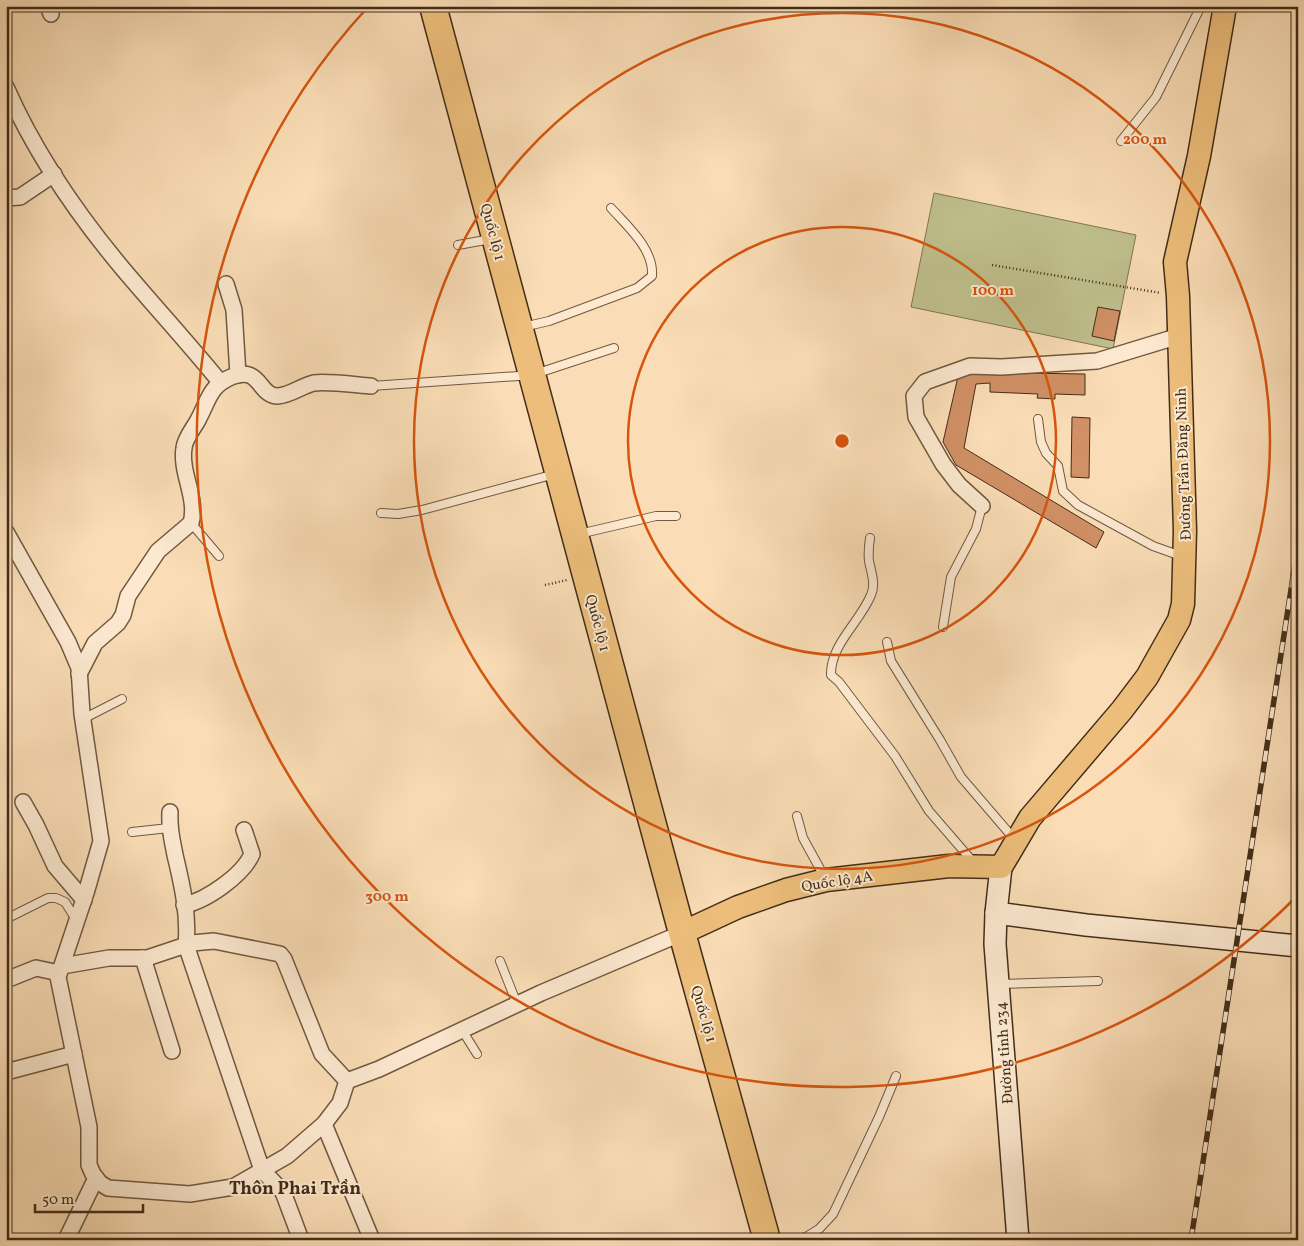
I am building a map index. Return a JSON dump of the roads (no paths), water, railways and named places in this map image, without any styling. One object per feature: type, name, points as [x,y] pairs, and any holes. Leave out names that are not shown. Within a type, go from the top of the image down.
[{"type":"highway","name":"Quốc lộ 1","points":[[433,6],[557,473],[767,1240]]},
{"type":"main road","name":"Đường Trần Đăng Ninh","points":[[1001,867],[1030,818],[1147,678],[1179,620],[1183,604],[1185,558],[1178,296],[1175,262],[1199,156],[1224,6]]},
{"type":"main road","name":"Quốc lộ 4A","points":[[682,933],[738,907],[786,890],[826,880],[949,866],[1001,867]]},
{"type":"main road","name":"Đường tỉnh 234","points":[[1001,867],[995,944],[1018,1240]]},
{"type":"main road","points":[[996,913],[1086,925],[1298,946]]},
{"type":"street","points":[[6,87],[20,118],[62,189],[122,269],[220,382]]},
{"type":"street","points":[[6,198],[20,197],[54,174]]},
{"type":"street","points":[[226,284],[234,310],[238,374]]},
{"type":"street","points":[[982,506],[943,464],[916,417],[914,396],[925,382],[970,366],[1001,367],[1098,361],[1179,336]]},
{"type":"street","points":[[79,674],[94,643],[118,623],[123,616],[128,596],[158,551],[191,523],[193,516],[192,503],[185,468],[184,447],[211,392],[220,382],[238,374],[251,375],[266,392],[275,396],[286,395],[314,383],[371,386]]},
{"type":"street","points":[[6,532],[68,642],[79,674],[83,719],[101,841],[84,900],[58,977],[89,1128],[89,1166],[96,1178],[108,1188],[190,1194],[233,1187],[287,1156],[324,1124],[340,1103],[347,1081]]},
{"type":"street","points":[[23,802],[55,866],[84,900]]},
{"type":"street","points":[[170,812],[169,828],[176,855],[188,925],[186,945],[262,1170],[283,1192],[301,1240]]},
{"type":"street","points":[[184,905],[196,903],[206,897],[234,878],[250,861],[252,854],[244,830]]},
{"type":"street","points":[[347,1081],[379,1069],[614,960],[682,933]]},
{"type":"street","points":[[6,980],[36,968],[60,969],[109,958],[143,958],[162,954],[186,945],[214,940],[280,954],[284,959],[322,1054],[347,1081]]},
{"type":"street","points":[[143,958],[172,1051]]},
{"type":"street","points":[[6,1072],[74,1054]]},
{"type":"street","points":[[324,1124],[372,1240]]},
{"type":"street","points":[[66,1240],[96,1178]]},
{"type":"lane","points":[[1122,141],[1156,97],[1201,6]]},
{"type":"lane","points":[[519,328],[549,321],[636,288],[652,276],[653,265],[638,238],[611,208]]},
{"type":"lane","points":[[458,245],[495,238]]},
{"type":"lane","points":[[371,386],[532,375],[614,348]]},
{"type":"lane","points":[[1038,419],[1041,442],[1046,453],[1058,466],[1063,490],[1078,505],[1153,546],[1185,558]]},
{"type":"lane","points":[[381,513],[398,514],[422,510],[557,473]]},
{"type":"lane","points":[[943,627],[951,577],[976,529],[982,506]]},
{"type":"lane","points":[[574,535],[656,516],[676,516]]},
{"type":"lane","points":[[191,523],[219,556]]},
{"type":"lane","points":[[870,538],[868,548],[872,572],[872,593],[838,650],[831,665],[831,675],[839,682],[895,756],[929,811],[977,866]]},
{"type":"lane","points":[[887,642],[891,662],[940,740],[961,778],[1016,842]]},
{"type":"lane","points":[[83,719],[122,698]]},
{"type":"lane","points":[[797,816],[803,838],[826,880]]},
{"type":"lane","points":[[132,832],[169,828]]},
{"type":"lane","points":[[6,919],[48,898],[56,898],[64,902],[77,921]]},
{"type":"lane","points":[[500,961],[517,1004]]},
{"type":"lane","points":[[998,984],[1098,981]]},
{"type":"lane","points":[[462,1030],[477,1054]]},
{"type":"lane","points":[[801,1240],[820,1229],[833,1214],[879,1117],[896,1076]]},
{"type":"railway","points":[[1191,1240],[1298,544]]},
{"type":"district","name":"Thôn Phai Trần","points":[[295,1188]]}]
